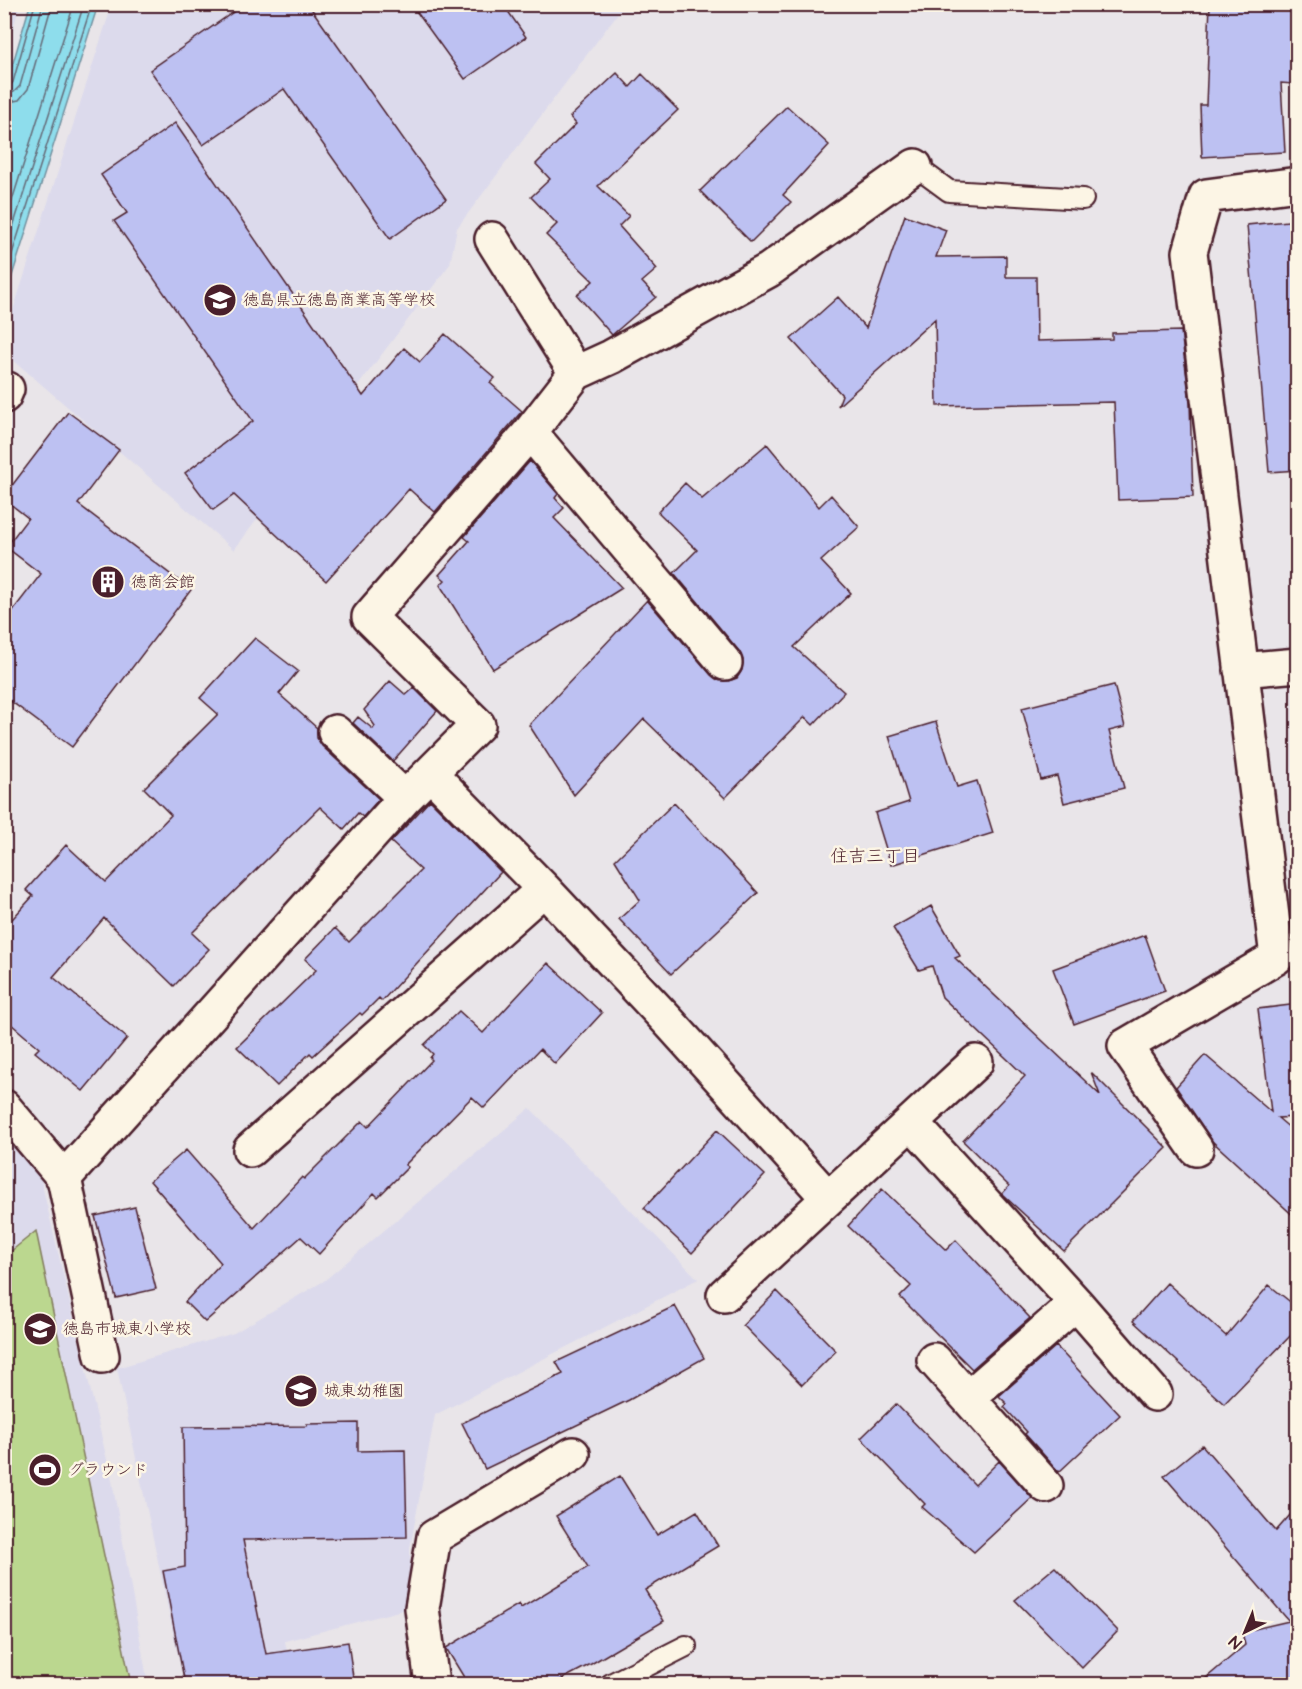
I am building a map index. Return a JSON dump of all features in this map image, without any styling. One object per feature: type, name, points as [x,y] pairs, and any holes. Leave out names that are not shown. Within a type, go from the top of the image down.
[{"type":"street","points":[[64,1178],[405,798],[478,725],[369,617],[530,432],[576,373],[611,357],[770,270],[915,166]]},
{"type":"street","points":[[1196,1149],[1125,1046],[1287,956],[1241,670],[1190,252],[1206,196],[1298,184]]},
{"type":"street","points":[[492,239],[576,373]]},
{"type":"street","points":[[530,432],[725,663]]},
{"type":"street","points":[[1241,670],[1298,665]]},
{"type":"street","points":[[335,732],[405,798]]},
{"type":"street","points":[[430,773],[544,889],[669,1022],[828,1198]]},
{"type":"street","points":[[250,1150],[544,889]]},
{"type":"street","points":[[724,1295],[976,1062]]},
{"type":"street","points":[[4,1107],[64,1178],[102,1356]]},
{"type":"street","points":[[911,1122],[1076,1303],[1155,1394]]},
{"type":"street","points":[[968,1398],[1076,1303]]},
{"type":"street","points":[[934,1360],[1046,1486]]},
{"type":"street","points":[[432,1684],[422,1608],[434,1538],[573,1454]]},
{"type":"lane","points":[[915,166],[949,191],[1083,199]]},
{"type":"lane","points":[[611,1684],[686,1646]]},
{"type":"shaded area","points":[[4,5],[20,5],[5,55]]},
{"type":"shaded area","name":"徳島県立徳島商業高等学校","points":[[112,5],[624,5],[457,228],[450,264],[234,550],[5,353],[5,335]]},
{"type":"shaded area","name":"城東幼稚園","points":[[530,1108],[698,1279],[435,1415],[410,1548],[410,1608],[285,1641],[293,1684],[184,1684],[117,1368],[234,1333],[324,1281]]},
{"type":"shaded area","name":"グラウンド","points":[[4,1134],[40,1176],[112,1481],[148,1684],[5,1684]]},
{"type":"green space","name":"グラウンド","points":[[36,1231],[131,1684],[5,1684],[5,1256]]},
{"type":"water","points":[[30,5],[98,5],[5,298],[5,90]]},
{"type":"building","points":[[245,4],[308,4],[446,199],[390,239],[284,89],[203,145],[150,70]]},
{"type":"building","points":[[411,4],[503,4],[526,37],[465,79]]},
{"type":"building","points":[[1210,4],[1295,4],[1293,84],[1281,83],[1285,152],[1202,157],[1200,105],[1206,105]]},
{"type":"building","points":[[617,73],[630,87],[642,74],[678,110],[598,186],[629,216],[619,226],[657,269],[642,282],[656,297],[612,335],[577,295],[593,281],[546,235],[557,224],[531,197],[550,179],[536,164],[576,124],[570,117]]},
{"type":"building","points":[[787,106],[829,145],[783,195],[791,202],[751,242],[700,191]]},
{"type":"building","points":[[175,123],[363,396],[404,348],[420,362],[445,334],[495,378],[490,383],[522,411],[435,512],[409,489],[326,581],[234,495],[213,510],[185,473],[253,421],[114,221],[127,213],[101,175]]},
{"type":"building","points":[[905,215],[946,230],[936,257],[1006,256],[1006,277],[1036,277],[1037,341],[1112,339],[1112,333],[1181,331],[1190,403],[1193,497],[1118,500],[1114,402],[937,406],[935,319],[838,406],[842,395],[791,339],[838,297],[866,328]]},
{"type":"building","points":[[1298,220],[1298,470],[1269,472],[1247,225]]},
{"type":"building","name":"徳商会館","points":[[68,412],[119,450],[78,504],[191,590],[72,747],[4,696],[4,622],[41,574],[6,547],[28,518],[4,499],[4,496]]},
{"type":"building","points":[[767,444],[819,507],[831,495],[859,527],[821,561],[851,593],[794,647],[844,692],[813,725],[805,717],[725,798],[644,719],[574,795],[529,725],[647,600],[711,675],[718,680],[728,681],[737,678],[742,670],[743,660],[739,651],[674,573],[697,550],[658,512],[685,483],[702,499]]},
{"type":"building","points":[[530,461],[558,494],[555,498],[564,508],[554,518],[622,588],[493,669],[440,585],[445,580],[439,575],[469,541],[464,537]]},
{"type":"building","points":[[255,638],[298,671],[279,694],[317,728],[317,738],[322,746],[379,799],[363,817],[358,813],[344,829],[320,807],[192,933],[209,949],[174,986],[104,918],[53,977],[127,1038],[83,1091],[35,1052],[39,1048],[4,1018],[4,928],[33,896],[26,890],[66,845],[106,882],[171,815],[144,788],[218,714],[200,698]]},
{"type":"building","points":[[390,681],[406,695],[414,688],[437,711],[393,761],[353,723],[358,717],[373,729],[375,726],[364,710]]},
{"type":"building","points":[[1114,685],[1125,727],[1109,731],[1124,788],[1064,803],[1057,776],[1041,780],[1022,708]]},
{"type":"building","points":[[936,722],[957,787],[977,781],[993,833],[891,865],[875,813],[909,802],[889,736]]},
{"type":"building","points":[[430,800],[501,872],[382,1001],[379,998],[362,1015],[360,1013],[313,1056],[310,1053],[277,1086],[237,1047],[316,970],[305,959],[335,928],[349,942],[421,870],[391,842]]},
{"type":"building","points":[[674,803],[758,893],[671,974],[619,919],[640,900],[615,860]]},
{"type":"building","points":[[931,906],[960,956],[955,958],[1100,1095],[1091,1072],[1167,1148],[1064,1251],[1002,1194],[1009,1186],[963,1141],[1025,1076],[942,997],[932,966],[919,970],[893,928]]},
{"type":"building","points":[[1145,935],[1165,991],[1074,1024],[1053,969]]},
{"type":"building","points":[[548,963],[602,1013],[555,1064],[540,1049],[484,1108],[472,1097],[405,1165],[408,1167],[378,1197],[374,1193],[319,1254],[301,1237],[205,1322],[185,1302],[221,1263],[150,1181],[186,1150],[254,1228],[302,1177],[304,1179],[362,1121],[368,1127],[432,1060],[430,1058],[433,1054],[424,1045],[459,1011],[483,1033]]},
{"type":"building","points":[[1298,1004],[1298,1117],[1278,1118],[1298,1135],[1298,1220],[1212,1141],[1176,1087],[1205,1055],[1271,1112],[1258,1009]]},
{"type":"building","points":[[717,1130],[765,1175],[692,1253],[644,1208]]},
{"type":"building","points":[[882,1189],[946,1250],[956,1240],[1030,1318],[972,1369],[900,1297],[911,1286],[848,1226]]},
{"type":"building","points":[[135,1207],[156,1289],[116,1298],[95,1216]]},
{"type":"building","points":[[1167,1283],[1226,1336],[1269,1285],[1298,1308],[1298,1328],[1224,1404],[1133,1321]]},
{"type":"building","points":[[777,1291],[836,1351],[802,1385],[743,1325]]},
{"type":"building","points":[[675,1306],[704,1358],[629,1400],[485,1469],[462,1423],[563,1374],[556,1362]]},
{"type":"building","points":[[1056,1346],[1120,1415],[1059,1472],[1025,1434],[1027,1432],[1004,1407],[1007,1404],[999,1396]]},
{"type":"building","points":[[896,1404],[975,1485],[999,1461],[1032,1498],[974,1552],[922,1507],[925,1504],[861,1438]]},
{"type":"building","points":[[358,1423],[358,1451],[405,1450],[407,1537],[243,1540],[266,1654],[348,1642],[354,1684],[185,1684],[163,1571],[185,1567],[183,1427],[307,1426],[307,1424]]},
{"type":"building","points":[[1202,1445],[1276,1531],[1298,1506],[1298,1684],[1199,1684],[1245,1645],[1242,1632],[1289,1621],[1164,1476]]},
{"type":"building","points":[[620,1476],[657,1535],[697,1511],[718,1546],[645,1590],[664,1621],[553,1684],[468,1684],[446,1648],[519,1604],[521,1608],[588,1567],[556,1516]]},
{"type":"building","points":[[1055,1567],[1118,1631],[1082,1668],[1015,1600]]},
{"type":"place","name":"徳島県立徳島商業高等学校","points":[[220,300]]},
{"type":"place","name":"徳商会館","points":[[108,582]]},
{"type":"place","name":"徳島市城東小学校","points":[[40,1329]]},
{"type":"place","name":"城東幼稚園","points":[[301,1391]]},
{"type":"place","name":"グラウンド","points":[[45,1470]]},
{"type":"district","name":"住吉三丁目","points":[[875,856]]}]
